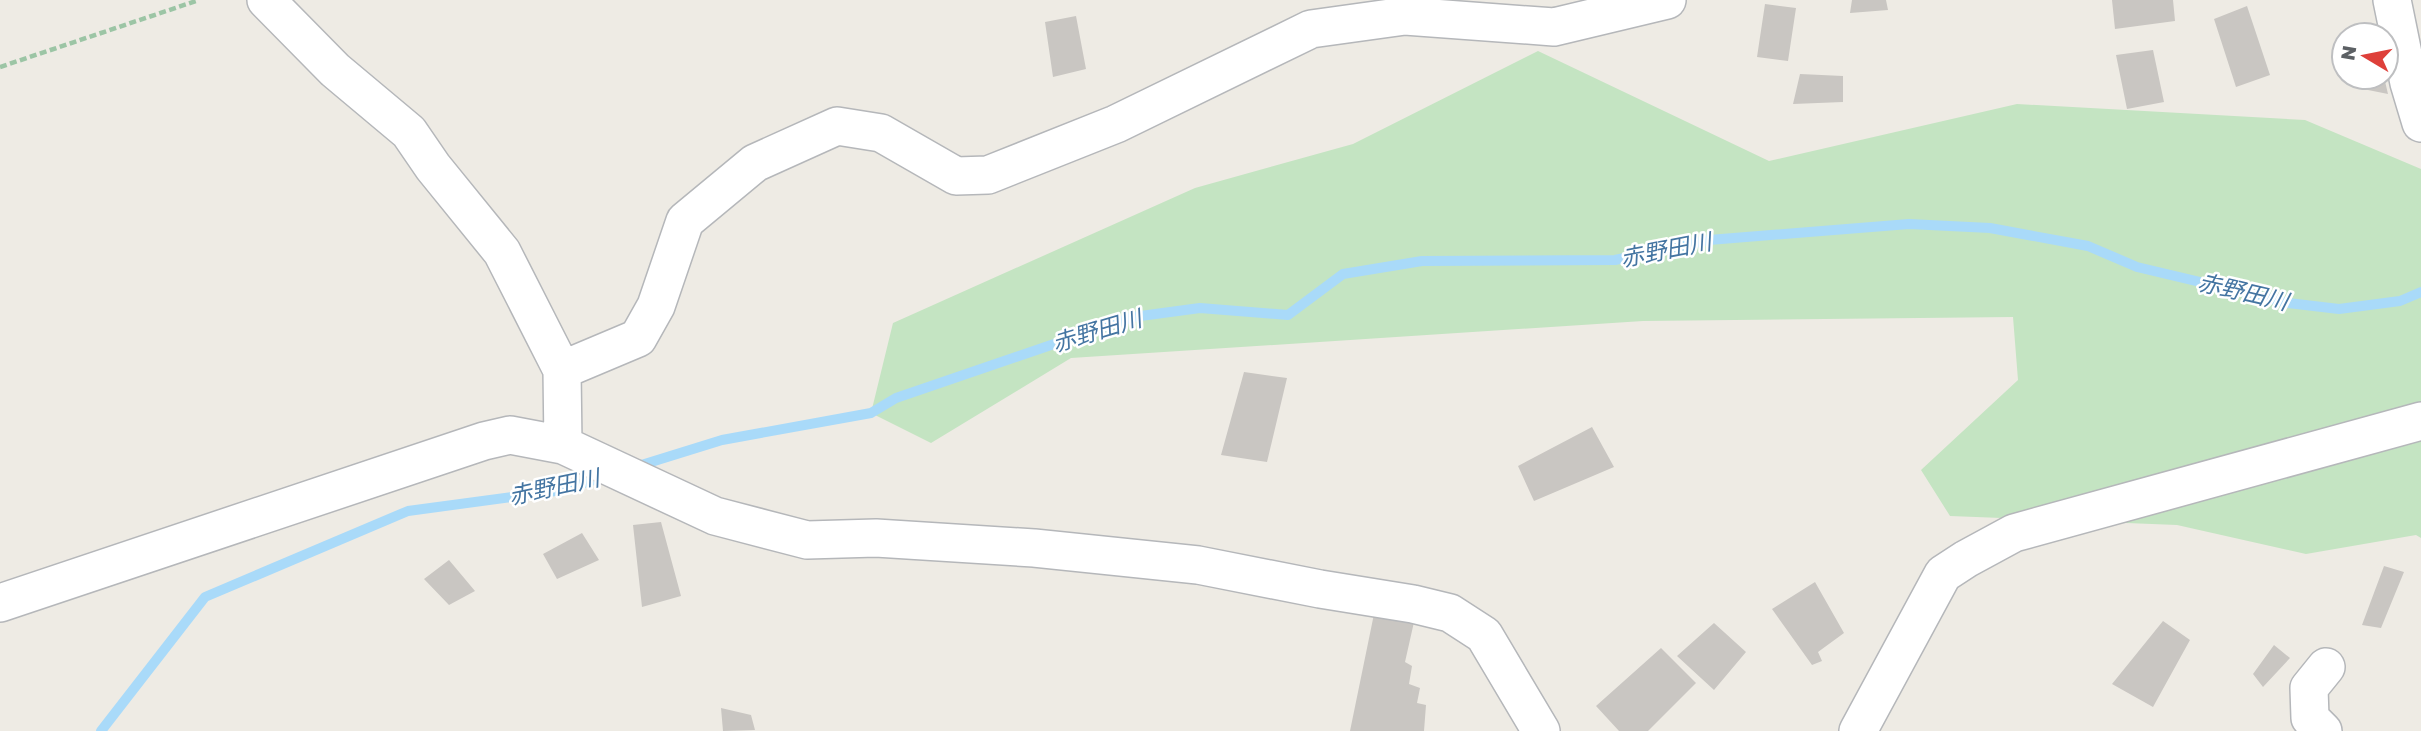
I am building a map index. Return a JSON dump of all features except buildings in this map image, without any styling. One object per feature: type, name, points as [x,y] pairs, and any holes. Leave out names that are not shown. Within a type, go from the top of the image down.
[{"type":"street","points":[[266,0],[335,70],[409,132],[433,167],[502,252],[562,370],[563,445]]},
{"type":"street","points":[[562,370],[638,338],[656,306],[685,220],[755,163],[838,126],[881,133],[956,176],[988,174],[1116,124],[1309,15],[1405,16],[1554,27],[1667,0]]},
{"type":"street","points":[[2392,0],[2409,83],[2421,123]]},
{"type":"street","points":[[1858,731],[1943,574],[1966,559],[2014,533],[2421,421]]},
{"type":"street","points":[[0,604],[484,441],[510,435],[563,445],[715,516],[807,540],[876,538],[1034,548],[1198,565],[1413,604],[1450,614],[1484,635],[1541,731]]},
{"type":"street","points":[[2323,731],[2310,718],[2309,688],[2326,667]]},
{"type":"path","points":[[0,67],[200,0]]},
{"type":"green space","points":[[1538,51],[1769,161],[2017,104],[2305,120],[2421,169],[2421,538],[2416,535],[2306,554],[2177,525],[1950,516],[1921,470],[2018,380],[2013,317],[1643,321],[1071,358],[931,443],[871,413],[893,323],[1195,188],[1353,144]]},
{"type":"waterway","name":"赤野田川","points":[[635,467],[722,440],[871,413],[896,398],[1133,317],[1200,308],[1288,315],[1343,274],[1422,261],[1615,260],[1709,240],[1909,224],[1990,228],[2088,246],[2137,267],[2288,303],[2339,309],[2400,301],[2421,292]]},
{"type":"waterway","name":"赤野田川","points":[[101,731],[205,597],[408,511],[563,490],[606,476]]}]
